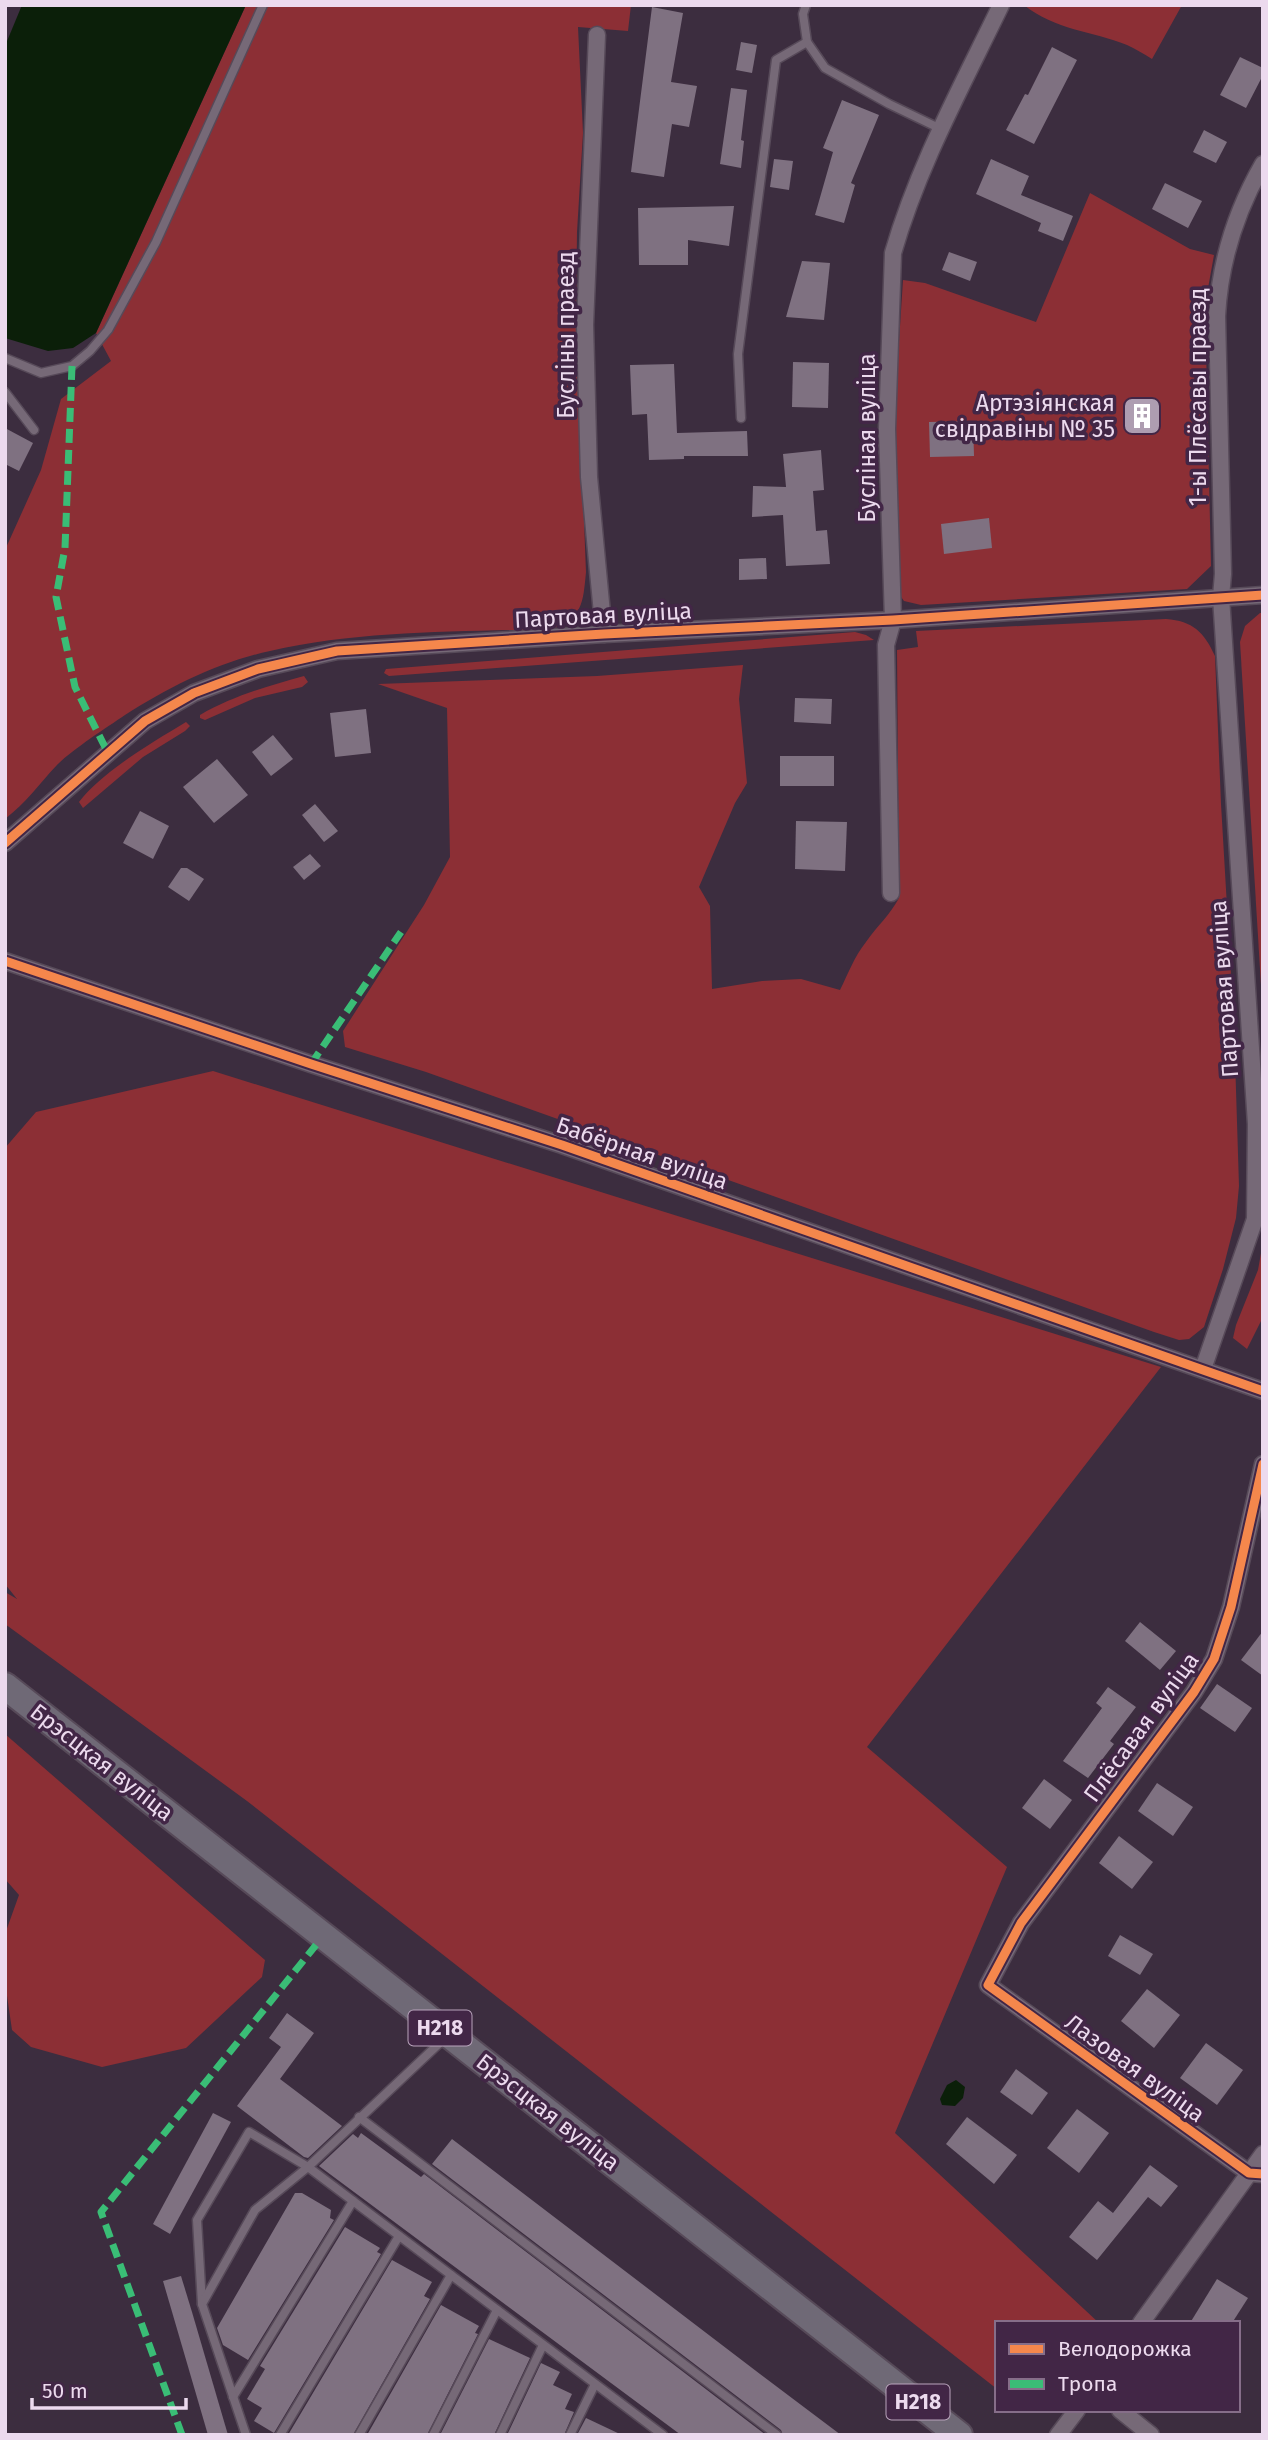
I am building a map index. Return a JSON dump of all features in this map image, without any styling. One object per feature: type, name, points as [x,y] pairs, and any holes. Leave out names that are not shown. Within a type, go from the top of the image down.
[{"type":"main road","name":"Брэсцкая вуліца","points":[[5,1686],[959,2435]]},
{"type":"street","name":"Бусліная вуліца","points":[[891,893],[886,645],[893,620],[887,429],[893,253],[900,228],[941,128],[1001,5]]},
{"type":"street","name":"Бусліны праезд","points":[[597,35],[585,325],[589,477],[604,634]]},
{"type":"street","name":"1-ы Плёсавы праезд","points":[[1220,597],[1223,574],[1217,316],[1219,283],[1228,244],[1247,191],[1263,164]]},
{"type":"street","name":"Партовая вуліца","points":[[5,843],[145,721],[194,693],[258,669],[337,651],[604,634],[893,620],[1263,595]]},
{"type":"street","name":"Партовая вуліца","points":[[1203,1369],[1255,1219],[1256,1124],[1220,597]]},
{"type":"street","name":"Бабёрная вуліца","points":[[5,961],[562,1145],[1263,1391]]},
{"type":"street","name":"Плёсавая вуліца","points":[[988,1985],[1021,1923],[1194,1692],[1214,1659],[1231,1607],[1263,1464]]},
{"type":"street","name":"Лазовая вуліца","points":[[988,1985],[1256,2174]]},
{"type":"street","points":[[1144,2321],[1256,2174],[1263,2154]]},
{"type":"street","points":[[1058,2435],[1075,2412]]},
{"type":"street","points":[[1122,2412],[1151,2435]]},
{"type":"lane","points":[[5,358],[41,373],[72,366],[90,351],[108,330],[156,242],[263,5]]},
{"type":"lane","points":[[798,5],[804,10],[807,42],[825,68],[889,104],[941,128]]},
{"type":"lane","points":[[741,418],[738,354],[776,60],[807,42]]},
{"type":"lane","points":[[5,392],[34,430]]},
{"type":"lane","points":[[202,2304],[255,2210],[308,2167],[449,2035]]},
{"type":"lane","points":[[359,2117],[777,2435]]},
{"type":"lane","points":[[246,2435],[202,2304],[197,2220],[249,2132],[308,2167],[663,2435]]},
{"type":"lane","points":[[233,2397],[353,2201]]},
{"type":"lane","points":[[280,2435],[399,2236]]},
{"type":"lane","points":[[359,2435],[450,2275]]},
{"type":"lane","points":[[433,2435],[497,2310]]},
{"type":"lane","points":[[500,2435],[543,2345]]},
{"type":"lane","points":[[570,2435],[595,2384]]},
{"type":"lane","points":[[642,2435],[648,2424]]},
{"type":"shaded area","points":[[22,5],[246,5],[96,333],[73,348],[48,351],[5,338],[5,46]]},
{"type":"shaded area","points":[[246,5],[631,5],[628,31],[578,27],[583,133],[577,232],[576,318],[586,572],[582,601],[570,620],[551,629],[410,633],[340,639],[270,651],[213,669],[142,705],[81,746],[57,765],[5,819],[5,550],[41,470],[61,399],[111,361],[96,333]]},
{"type":"shaded area","points":[[1024,5],[1182,5],[1152,59],[1114,40],[1048,20]]},
{"type":"shaded area","points":[[1090,193],[1190,249],[1214,255],[1205,305],[1211,566],[1187,589],[921,605],[904,601],[899,594],[894,418],[903,280],[925,283],[1036,322]]},
{"type":"shaded area","points":[[1263,613],[1263,1018],[1240,642],[1245,626]]},
{"type":"shaded area","points":[[1166,619],[1184,622],[1196,629],[1215,656],[1234,1026],[1239,1186],[1236,1218],[1204,1327],[1189,1339],[1179,1340],[1154,1332],[426,1072],[345,1047],[343,1031],[424,905],[450,857],[447,708],[378,684],[597,676],[743,665],[739,699],[747,783],[735,803],[699,887],[710,906],[712,989],[762,981],[801,979],[840,990],[858,954],[899,898],[897,650],[918,647],[916,631]]},
{"type":"shaded area","points":[[855,632],[874,640],[389,676],[384,673],[386,669]]},
{"type":"shaded area","points":[[304,676],[308,682],[302,687],[255,698],[205,720],[200,718],[200,715],[212,708],[238,697]]},
{"type":"shaded area","points":[[186,722],[190,726],[185,731],[143,757],[83,808],[79,802],[101,779]]},
{"type":"shaded area","points":[[213,1071],[1161,1367],[867,1747],[1007,1867],[895,2133],[1097,2321],[995,2321],[995,2387],[247,1801],[5,1624],[5,1592],[17,1599],[5,1584],[5,1148],[36,1112]]},
{"type":"shaded area","points":[[1263,1242],[1263,1317],[1247,1349],[1233,1338],[1258,1270]]},
{"type":"shaded area","points":[[5,1734],[265,1960],[262,1977],[186,2048],[102,2067],[31,2047],[12,2030],[5,1982],[5,1934],[19,1895],[5,1879]]},
{"type":"shaded area","points":[[956,2080],[965,2087],[963,2098],[955,2106],[942,2105],[940,2099],[947,2085]]},
{"type":"building","points":[[652,7],[683,13],[671,82],[697,86],[689,127],[672,124],[664,177],[631,172]]},
{"type":"building","points":[[741,42],[757,45],[752,73],[736,70]]},
{"type":"building","points":[[1052,47],[1077,60],[1034,144],[1006,130],[1025,94],[1028,95]]},
{"type":"building","points":[[1240,57],[1263,68],[1263,75],[1246,108],[1220,95]]},
{"type":"building","points":[[731,88],[747,90],[741,140],[744,141],[741,168],[720,164]]},
{"type":"building","points":[[842,100],[879,115],[851,183],[855,185],[844,223],[815,215],[833,152],[823,148]]},
{"type":"building","points":[[1204,130],[1227,142],[1216,163],[1193,152]]},
{"type":"building","points":[[774,159],[793,161],[789,190],[770,187]]},
{"type":"building","points":[[991,159],[1029,176],[1021,195],[1073,216],[1063,241],[1038,231],[1041,223],[976,194]]},
{"type":"building","points":[[1165,183],[1202,201],[1188,228],[1152,209]]},
{"type":"building","points":[[734,206],[729,246],[688,240],[688,265],[639,265],[638,208]]},
{"type":"building","points":[[949,252],[977,262],[970,281],[942,270]]},
{"type":"building","points":[[802,261],[830,263],[824,320],[786,317]]},
{"type":"building","points":[[793,362],[829,363],[828,408],[792,407]]},
{"type":"building","points":[[674,364],[677,433],[747,431],[748,456],[684,456],[684,459],[649,460],[647,414],[632,415],[630,365]]},
{"type":"building","points":[[973,421],[974,456],[930,457],[929,422]]},
{"type":"building","points":[[5,428],[33,443],[19,471],[5,464]]},
{"type":"building","points":[[821,450],[824,490],[813,491],[816,531],[827,530],[830,564],[786,566],[783,515],[752,517],[753,486],[786,487],[783,454]]},
{"type":"building","points":[[989,518],[992,548],[944,554],[941,524]]},
{"type":"building","points":[[766,558],[767,579],[739,580],[739,559]]},
{"type":"building","points":[[795,698],[832,699],[831,724],[794,722]]},
{"type":"building","points":[[366,709],[371,753],[335,757],[330,713]]},
{"type":"building","points":[[273,735],[293,759],[271,776],[252,752]]},
{"type":"building","points":[[780,756],[834,756],[834,786],[780,786]]},
{"type":"building","points":[[217,759],[248,795],[214,823],[183,787]]},
{"type":"building","points":[[315,804],[338,831],[324,842],[302,815]]},
{"type":"building","points":[[140,811],[169,826],[153,859],[123,843]]},
{"type":"building","points":[[796,821],[847,822],[845,871],[795,869]]},
{"type":"building","points":[[310,854],[321,866],[304,880],[293,867]]},
{"type":"building","points":[[181,868],[187,868],[204,879],[189,901],[168,887]]},
{"type":"building","points":[[1140,1622],[1176,1651],[1160,1670],[1125,1641]]},
{"type":"building","points":[[1263,1631],[1263,1676],[1241,1660]]},
{"type":"building","points":[[1217,1684],[1252,1708],[1235,1732],[1200,1708]]},
{"type":"building","points":[[1108,1687],[1136,1707],[1110,1741],[1114,1744],[1088,1778],[1063,1761],[1102,1708],[1096,1703]]},
{"type":"building","points":[[1044,1779],[1072,1800],[1050,1829],[1022,1808]]},
{"type":"building","points":[[1157,1783],[1193,1807],[1173,1836],[1138,1811]]},
{"type":"building","points":[[1119,1836],[1153,1862],[1132,1889],[1099,1863]]},
{"type":"building","points":[[1120,1935],[1153,1954],[1140,1975],[1108,1956]]},
{"type":"building","points":[[1147,1989],[1180,2015],[1154,2048],[1121,2021]]},
{"type":"building","points":[[287,2013],[314,2033],[280,2079],[342,2126],[308,2158],[237,2106],[281,2047],[269,2038]]},
{"type":"building","points":[[1206,2043],[1243,2070],[1217,2105],[1180,2078]]},
{"type":"building","points":[[1016,2069],[1048,2093],[1032,2115],[1000,2092]]},
{"type":"building","points":[[1077,2109],[1109,2133],[1079,2173],[1047,2148]]},
{"type":"building","points":[[213,2113],[231,2122],[170,2234],[153,2224]]},
{"type":"building","points":[[967,2117],[1017,2155],[994,2184],[946,2144]]},
{"type":"building","points":[[361,2133],[421,2177],[424,2174],[766,2435],[681,2435],[319,2166],[353,2134],[358,2138]]},
{"type":"building","points":[[452,2139],[841,2435],[783,2435],[781,2430],[432,2164]]},
{"type":"building","points":[[1150,2165],[1178,2186],[1161,2207],[1148,2197],[1097,2260],[1069,2237],[1098,2201],[1113,2213]]},
{"type":"building","points":[[295,2193],[302,2193],[331,2210],[330,2218],[334,2220],[248,2360],[223,2345],[217,2328]]},
{"type":"building","points":[[345,2227],[380,2248],[377,2252],[381,2254],[274,2433],[254,2421],[262,2408],[247,2399],[265,2369],[260,2366]]},
{"type":"building","points":[[392,2260],[432,2282],[424,2296],[430,2299],[353,2435],[288,2435]]},
{"type":"building","points":[[181,2276],[228,2435],[208,2435],[163,2281]]},
{"type":"building","points":[[1217,2279],[1248,2298],[1233,2321],[1191,2321]]},
{"type":"building","points":[[441,2305],[479,2326],[475,2333],[478,2334],[427,2435],[367,2435]]},
{"type":"building","points":[[489,2339],[530,2358],[494,2435],[440,2435]]},
{"type":"building","points":[[541,2363],[560,2372],[553,2385],[572,2394],[565,2409],[574,2412],[564,2435],[507,2435]]},
{"type":"building","points":[[586,2418],[622,2435],[577,2435]]},
{"type":"marked path","points":[[72,366],[65,548],[56,597],[75,687],[108,753]]},
{"type":"marked path","points":[[311,1064],[401,932]]},
{"type":"marked path","points":[[182,2435],[101,2212],[316,1945]]},
{"type":"cycle path","points":[[5,843],[145,721],[194,693],[258,669],[337,651],[604,634],[893,620],[1263,595]]},
{"type":"cycle path","points":[[5,961],[562,1145],[1263,1391]]},
{"type":"cycle path","points":[[1263,1464],[1231,1607],[1214,1659],[1194,1692],[1021,1923],[988,1985],[1249,2173],[1263,2174]]},
{"type":"place","name":"Артэзіянская свідравіны № 35","points":[[1142,416]]}]
